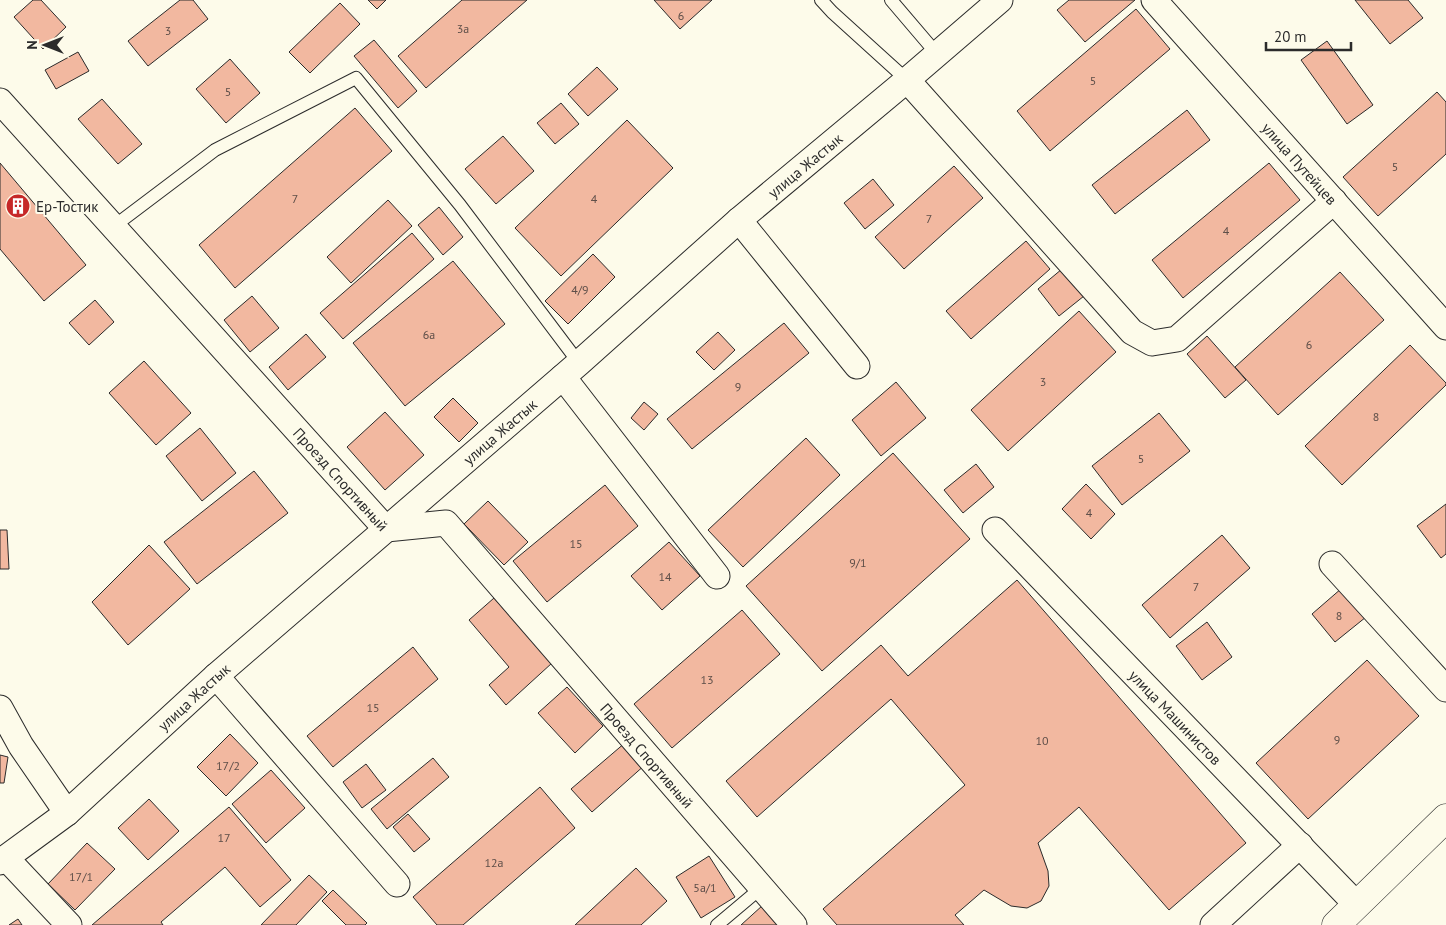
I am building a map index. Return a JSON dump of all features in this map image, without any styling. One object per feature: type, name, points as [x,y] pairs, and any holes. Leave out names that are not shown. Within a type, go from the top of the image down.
[{"type":"street","name":"улица Жастык","points":[[3,860],[67,813],[216,676],[571,370],[739,220],[1000,0]]},
{"type":"street","name":"улица Путейцев","points":[[1154,0],[1446,327]]},
{"type":"street","points":[[907,80],[1132,332],[1152,343],[1177,339],[1334,202]]},
{"type":"street","name":"Проезд Спортивный","points":[[0,101],[386,530],[446,523],[794,925]]},
{"type":"street","points":[[739,220],[857,366]]},
{"type":"street","points":[[571,370],[717,576]]},
{"type":"street","name":"улица Машинистов","points":[[994,530],[1357,905]]},
{"type":"street","points":[[1332,564],[1446,689]]},
{"type":"street","points":[[216,676],[397,884]]},
{"type":"street","points":[[0,708],[21,746],[67,813]]},
{"type":"street","points":[[1336,925],[1446,818]]},
{"type":"street","points":[[1213,925],[1300,845]]},
{"type":"street","points":[[3,860],[69,925]]},
{"type":"lane","points":[[822,0],[832,12],[907,80]]},
{"type":"lane","points":[[891,0],[937,54]]},
{"type":"lane","points":[[113,227],[215,150],[356,78],[460,205],[571,370]]},
{"type":"lane","points":[[717,925],[761,888]]},
{"type":"building","points":[[33,0],[41,0],[66,27],[43,49],[14,17]]},
{"type":"building","points":[[180,0],[193,0],[208,19],[148,66],[128,41]]},
{"type":"building","points":[[368,0],[386,0],[377,9]]},
{"type":"building","points":[[462,0],[527,0],[426,88],[398,56]]},
{"type":"building","points":[[654,0],[712,0],[680,29]]},
{"type":"building","points":[[1069,0],[1135,0],[1085,42],[1057,10]]},
{"type":"building","points":[[1355,0],[1408,0],[1423,18],[1390,44]]},
{"type":"building","points":[[340,3],[360,24],[310,73],[289,52]]},
{"type":"building","points":[[1136,9],[1170,49],[1050,151],[1017,111]]},
{"type":"building","points":[[374,40],[417,91],[398,108],[354,56]]},
{"type":"building","points":[[1327,41],[1373,105],[1347,124],[1301,60]]},
{"type":"building","points":[[78,52],[89,71],[56,89],[45,70]]},
{"type":"building","points":[[230,59],[260,93],[226,123],[196,89]]},
{"type":"building","points":[[597,67],[618,89],[588,116],[568,94]]},
{"type":"building","points":[[1437,92],[1446,102],[1446,154],[1378,216],[1343,177]]},
{"type":"building","points":[[102,99],[142,144],[118,164],[78,119]]},
{"type":"building","points":[[561,103],[579,124],[555,144],[537,123]]},
{"type":"building","points":[[355,108],[392,151],[235,288],[199,245]]},
{"type":"building","points":[[1187,110],[1210,140],[1115,214],[1092,185]]},
{"type":"building","points":[[627,120],[673,168],[561,276],[515,228]]},
{"type":"building","points":[[503,136],[534,171],[496,204],[465,169]]},
{"type":"building","name":"Ер-Тостик","points":[[0,163],[86,265],[44,301],[0,249]]},
{"type":"building","points":[[1269,163],[1300,200],[1183,298],[1152,260]]},
{"type":"building","points":[[954,166],[983,198],[904,269],[875,237]]},
{"type":"building","points":[[873,179],[894,205],[865,229],[844,203]]},
{"type":"building","points":[[388,200],[412,226],[351,283],[327,257]]},
{"type":"building","points":[[439,207],[463,237],[443,255],[418,225]]},
{"type":"building","points":[[412,233],[434,259],[343,339],[320,313]]},
{"type":"building","points":[[1026,241],[1050,269],[971,339],[946,311]]},
{"type":"building","points":[[593,254],[615,277],[568,324],[545,301]]},
{"type":"building","points":[[453,261],[505,324],[405,406],[353,343]]},
{"type":"building","points":[[1062,269],[1084,296],[1059,316],[1038,289]]},
{"type":"building","points":[[1340,272],[1384,320],[1278,415],[1235,367]]},
{"type":"building","points":[[252,296],[279,328],[250,352],[224,320]]},
{"type":"building","points":[[95,300],[114,322],[89,345],[69,323]]},
{"type":"building","points":[[1079,311],[1116,352],[1008,451],[971,410]]},
{"type":"building","points":[[784,323],[809,353],[692,449],[667,419]]},
{"type":"building","points":[[718,332],[735,350],[714,370],[696,352]]},
{"type":"building","points":[[306,334],[326,357],[288,390],[269,367]]},
{"type":"building","points":[[1207,336],[1246,380],[1225,398],[1187,354]]},
{"type":"building","points":[[1410,345],[1446,385],[1342,485],[1305,446]]},
{"type":"building","points":[[144,361],[191,413],[156,445],[109,393]]},
{"type":"building","points":[[896,382],[926,418],[881,456],[852,420]]},
{"type":"building","points":[[453,398],[478,423],[459,442],[434,417]]},
{"type":"building","points":[[644,402],[658,414],[644,430],[631,418]]},
{"type":"building","points":[[385,412],[424,455],[385,490],[347,447]]},
{"type":"building","points":[[1159,413],[1190,451],[1122,505],[1092,466]]},
{"type":"building","points":[[200,428],[236,473],[202,501],[166,456]]},
{"type":"building","points":[[806,438],[840,475],[743,567],[708,530]]},
{"type":"building","points":[[893,453],[970,539],[822,671],[746,586]]},
{"type":"building","points":[[976,464],[994,487],[963,513],[944,490]]},
{"type":"building","points":[[254,471],[288,513],[197,584],[164,542]]},
{"type":"building","points":[[1086,484],[1115,514],[1091,539],[1062,509]]},
{"type":"building","points":[[605,485],[638,526],[547,602],[513,561]]},
{"type":"building","points":[[488,501],[528,542],[504,565],[464,524]]},
{"type":"building","points":[[1446,504],[1446,554],[1441,558],[1417,526]]},
{"type":"building","points":[[0,530],[7,530],[9,569],[0,569]]},
{"type":"building","points":[[1222,535],[1250,568],[1170,638],[1142,605]]},
{"type":"building","points":[[669,542],[700,576],[662,610],[631,576]]},
{"type":"building","points":[[149,545],[190,589],[128,645],[92,602]]},
{"type":"building","points":[[1017,580],[1246,843],[1169,910],[1079,807],[1038,843],[1048,871],[1049,886],[1041,901],[1027,908],[1011,906],[984,890],[955,915],[964,925],[837,925],[823,909],[965,785],[891,699],[757,817],[726,781],[881,645],[908,676]]},
{"type":"building","points":[[1342,588],[1366,617],[1335,642],[1312,614]]},
{"type":"building","points":[[494,598],[552,663],[506,705],[489,685],[509,667],[469,620]]},
{"type":"building","points":[[742,610],[780,654],[672,748],[634,704]]},
{"type":"building","points":[[1207,622],[1232,657],[1202,680],[1176,646]]},
{"type":"building","points":[[413,647],[438,679],[333,767],[307,736]]},
{"type":"building","points":[[1367,660],[1419,716],[1308,819],[1256,763]]},
{"type":"building","points":[[567,687],[603,726],[575,753],[538,713]]},
{"type":"building","points":[[230,734],[258,763],[226,796],[197,767]]},
{"type":"building","points":[[626,742],[646,764],[592,812],[571,789]]},
{"type":"building","points":[[0,755],[8,757],[4,783],[0,783]]},
{"type":"building","points":[[433,758],[449,777],[387,829],[371,809]]},
{"type":"building","points":[[366,764],[386,790],[362,808],[343,782]]},
{"type":"building","points":[[271,770],[305,808],[266,843],[232,804]]},
{"type":"building","points":[[540,787],[575,828],[463,925],[437,925],[413,897]]},
{"type":"building","points":[[149,799],[179,831],[148,860],[118,828]]},
{"type":"building","points":[[229,807],[291,880],[260,907],[225,867],[161,922],[163,925],[92,925]]},
{"type":"building","points":[[408,814],[430,839],[414,852],[393,827]]},
{"type":"building","points":[[87,843],[115,869],[75,910],[48,884]]},
{"type":"building","points":[[709,856],[735,897],[701,918],[676,877]]},
{"type":"building","points":[[636,868],[667,901],[641,925],[575,925]]},
{"type":"building","points":[[309,875],[327,892],[296,925],[261,925]]},
{"type":"building","points":[[333,890],[367,923],[365,925],[346,925],[322,901]]},
{"type":"building","points":[[763,905],[781,925],[741,925]]},
{"type":"building","points":[[18,919],[22,925],[9,925]]},
{"type":"place","name":"Ер-Тостик","points":[[18,206]]}]
